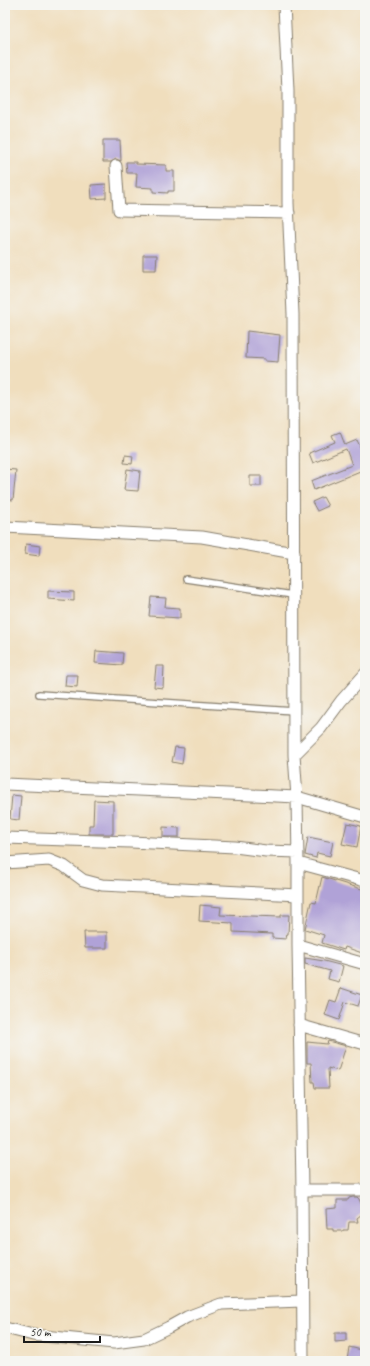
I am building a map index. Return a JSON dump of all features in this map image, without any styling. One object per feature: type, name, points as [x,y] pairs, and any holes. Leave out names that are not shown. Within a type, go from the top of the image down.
[{"type":"street","points":[[284,5],[288,91],[289,213],[293,314],[294,754],[297,797],[298,857],[303,1361]]},
{"type":"street","points":[[116,166],[119,210],[289,213]]},
{"type":"street","points":[[5,527],[202,537],[294,553]]},
{"type":"street","points":[[294,754],[321,728],[341,701],[365,674]]},
{"type":"street","points":[[5,784],[297,797],[365,818]]},
{"type":"street","points":[[5,838],[235,846],[298,857],[365,881]]},
{"type":"street","points":[[5,863],[49,860],[64,866],[83,880],[102,886],[298,895]]},
{"type":"street","points":[[298,946],[365,964]]},
{"type":"street","points":[[299,1026],[365,1044]]},
{"type":"street","points":[[302,1190],[365,1190]]},
{"type":"street","points":[[5,1328],[33,1335],[114,1343],[144,1339],[187,1317],[221,1304],[302,1301]]},
{"type":"lane","points":[[186,579],[293,595]]},
{"type":"lane","points":[[39,694],[294,711]]},
{"type":"building","points":[[103,140],[120,140],[121,161],[116,159],[111,162],[103,162]]},
{"type":"building","points":[[126,162],[136,162],[136,164],[166,165],[166,171],[174,171],[174,191],[168,191],[168,193],[153,192],[153,188],[136,187],[137,173],[127,173]]},
{"type":"building","points":[[106,184],[106,198],[92,199],[91,185]]},
{"type":"building","points":[[143,255],[157,255],[156,270],[143,270]]},
{"type":"building","points":[[247,331],[280,335],[278,362],[265,361],[265,359],[246,358]]},
{"type":"building","points":[[340,432],[345,445],[357,440],[365,458],[365,469],[314,490],[311,481],[352,465],[346,449],[313,463],[309,453],[335,442],[332,435]]},
{"type":"building","points":[[125,455],[133,456],[132,464],[124,463]]},
{"type":"building","points":[[5,469],[16,470],[13,500],[5,499]]},
{"type":"building","points":[[127,469],[140,471],[138,491],[124,490]]},
{"type":"building","points":[[250,476],[261,476],[261,486],[250,486]]},
{"type":"building","points":[[323,497],[328,506],[317,511],[312,502]]},
{"type":"building","points":[[26,544],[40,546],[39,556],[25,554]]},
{"type":"building","points":[[48,591],[74,592],[74,601],[48,599]]},
{"type":"building","points":[[151,597],[166,598],[165,607],[180,608],[180,618],[149,616]]},
{"type":"building","points":[[96,651],[123,653],[122,665],[95,663]]},
{"type":"building","points":[[156,666],[164,666],[163,688],[154,687]]},
{"type":"building","points":[[66,675],[78,675],[77,687],[65,686]]},
{"type":"building","points":[[175,747],[184,748],[182,764],[172,762]]},
{"type":"building","points":[[12,795],[21,796],[19,820],[10,819]]},
{"type":"building","points":[[94,800],[113,801],[113,834],[89,834],[89,825],[93,825]]},
{"type":"building","points":[[347,823],[361,826],[357,847],[342,844]]},
{"type":"building","points":[[163,827],[179,828],[179,837],[163,837]]},
{"type":"building","points":[[308,837],[333,842],[330,856],[317,853],[316,858],[305,855]]},
{"type":"building","points":[[322,877],[365,890],[365,954],[345,947],[344,950],[322,943],[324,935],[305,929],[311,902],[316,903]]},
{"type":"building","points":[[200,905],[221,907],[220,915],[281,917],[281,915],[289,915],[288,934],[286,939],[272,938],[272,934],[233,932],[233,923],[199,921]]},
{"type":"building","points":[[84,932],[107,932],[107,948],[85,948]]},
{"type":"building","points":[[305,958],[343,966],[339,982],[328,979],[330,971],[305,964]]},
{"type":"building","points":[[341,988],[362,995],[358,1006],[345,1002],[339,1020],[325,1015],[330,1000],[336,1002]]},
{"type":"building","points":[[328,1041],[346,1046],[338,1071],[328,1068],[329,1088],[315,1088],[314,1082],[312,1082],[311,1063],[307,1063],[307,1042],[327,1044]]},
{"type":"building","points":[[357,1197],[359,1199],[363,1208],[362,1214],[357,1218],[358,1222],[349,1222],[348,1230],[333,1231],[333,1229],[327,1229],[326,1209],[337,1208],[337,1200],[348,1200],[349,1198]]},
{"type":"building","points":[[335,1333],[346,1333],[346,1341],[335,1342]]},
{"type":"building","points":[[349,1347],[362,1350],[360,1361],[347,1361]]}]
